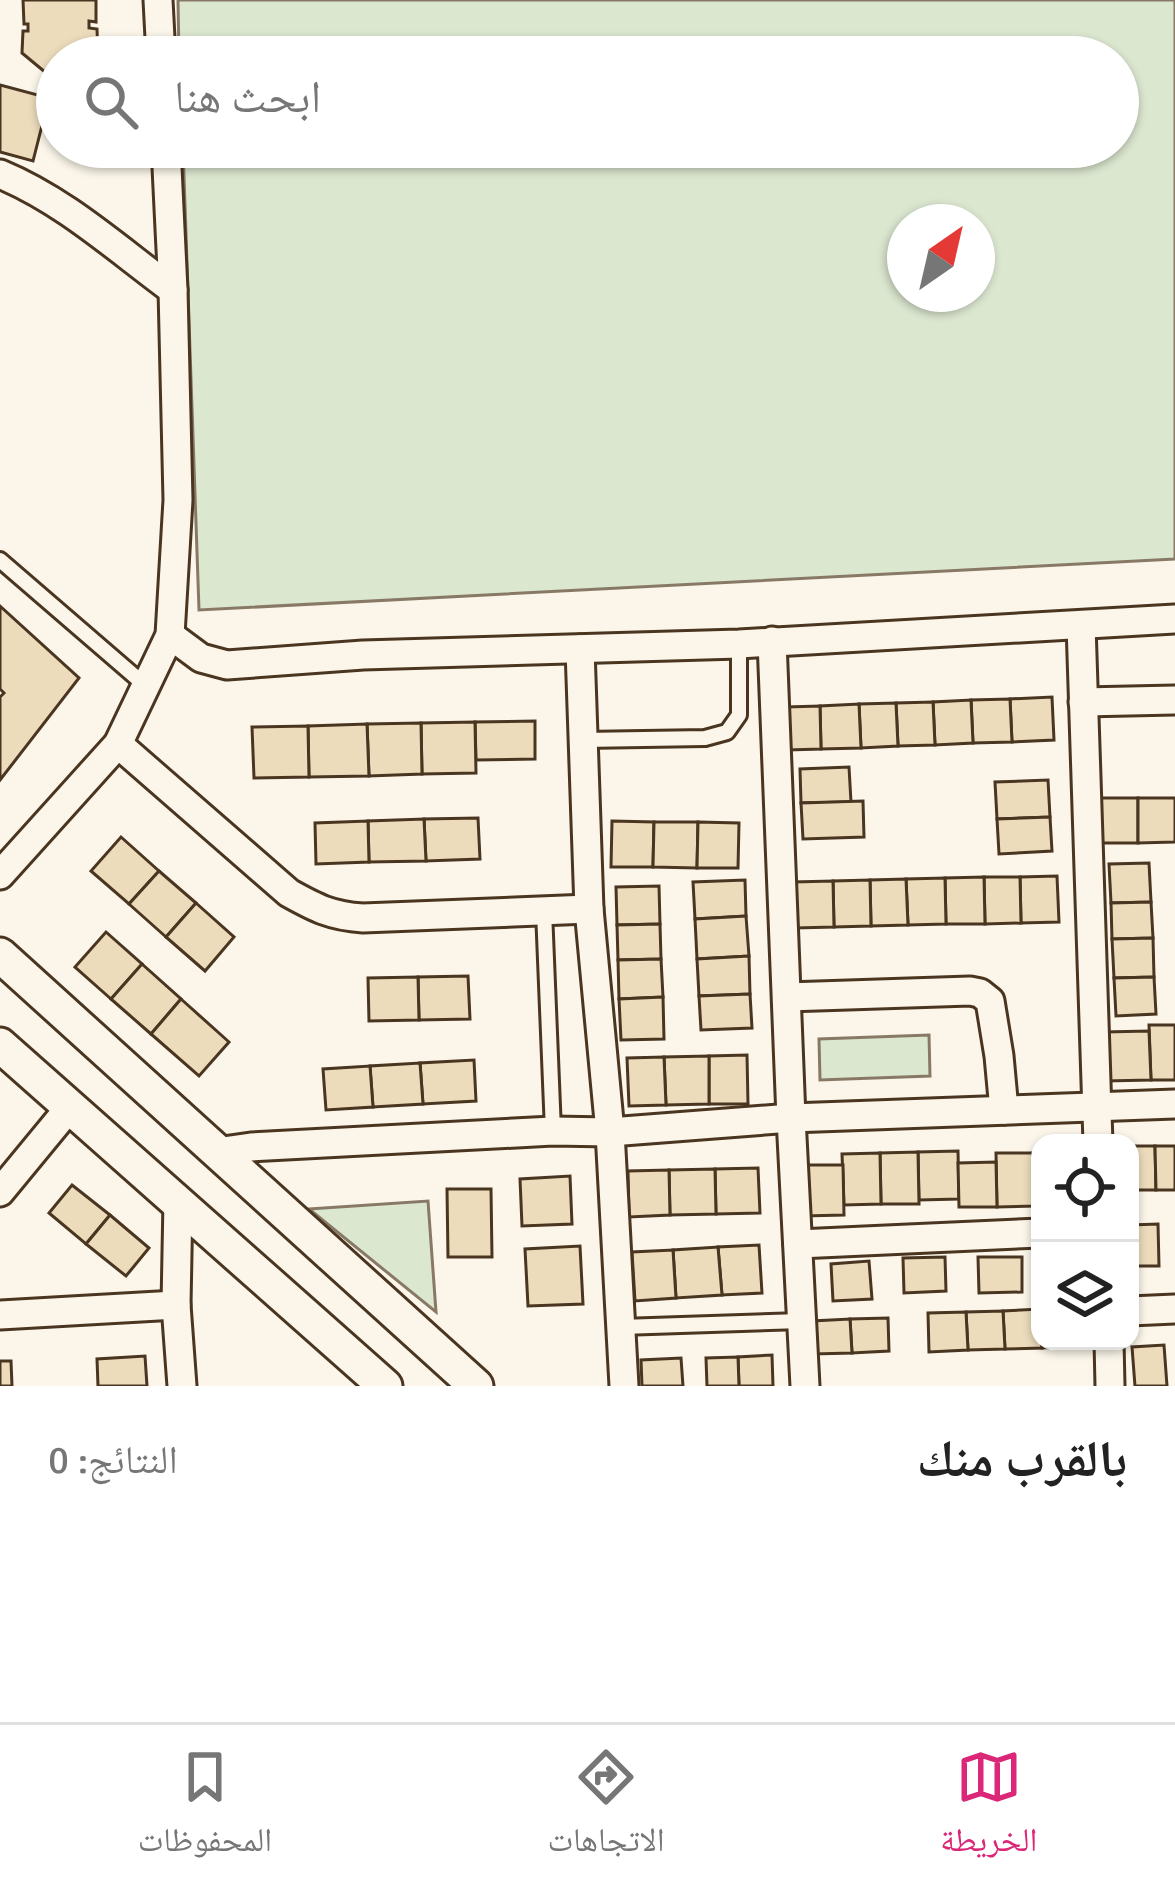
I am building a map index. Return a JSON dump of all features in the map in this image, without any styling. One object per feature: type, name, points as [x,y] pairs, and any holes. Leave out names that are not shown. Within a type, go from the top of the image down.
[{"type":"street","points":[[158,0],[160,36]]},
{"type":"street","points":[[0,875],[118,744],[170,635],[178,500],[167,168]]},
{"type":"street","points":[[0,174],[62,205],[173,290]]},
{"type":"street","points":[[170,635],[201,658],[226,665],[1175,620]]},
{"type":"street","points":[[1081,626],[1098,1134]]},
{"type":"street","points":[[772,641],[805,1386]]},
{"type":"street","points":[[580,650],[589,909],[610,1132],[624,1386]]},
{"type":"street","points":[[1083,702],[1175,700]]},
{"type":"street","points":[[118,744],[289,893],[335,916],[589,909]]},
{"type":"street","points":[[0,955],[476,1386]]},
{"type":"street","points":[[787,997],[980,993],[990,1001],[1004,1110]]},
{"type":"street","points":[[0,1045],[385,1386]]},
{"type":"street","points":[[217,1152],[791,1118],[1175,1104]]},
{"type":"street","points":[[0,1192],[70,1107]]},
{"type":"street","points":[[178,1201],[176,1305],[182,1386]]},
{"type":"street","points":[[798,1244],[1031,1233]]},
{"type":"street","points":[[0,1315],[176,1305]]},
{"type":"street","points":[[1139,1311],[1175,1309]]},
{"type":"street","points":[[1109,1350],[1111,1386]]},
{"type":"lane","points":[[0,560],[147,686]]},
{"type":"lane","points":[[583,740],[705,738],[727,732],[739,715],[739,644]]},
{"type":"lane","points":[[544,910],[553,1132]]},
{"type":"lane","points":[[621,1327],[802,1321]]},
{"type":"green space","points":[[178,0],[1175,0],[1175,559],[199,610],[184,168],[1139,168],[1139,36],[179,36]]},
{"type":"green space","points":[[929,1035],[930,1076],[820,1080],[819,1039]]},
{"type":"green space","points":[[428,1201],[436,1312],[309,1209]]},
{"type":"building","points":[[23,0],[96,0],[96,22],[89,21],[89,28],[97,29],[97,36],[36,36],[36,65],[22,53],[23,31],[28,31]]},
{"type":"building","points":[[0,85],[36,95],[33,161],[0,152]]},
{"type":"building","points":[[0,606],[79,678],[0,780],[0,697],[4,693],[0,689]]},
{"type":"building","points":[[1052,697],[1054,740],[1012,742],[1010,699]]},
{"type":"building","points":[[1010,699],[1012,742],[973,743],[971,700]]},
{"type":"building","points":[[971,700],[973,743],[935,745],[933,702]]},
{"type":"building","points":[[933,702],[935,745],[898,746],[896,703]]},
{"type":"building","points":[[896,703],[898,746],[861,748],[859,704]]},
{"type":"building","points":[[859,704],[861,748],[821,749],[820,706]]},
{"type":"building","points":[[820,706],[821,749],[787,750],[786,707]]},
{"type":"building","points":[[535,721],[535,759],[476,760],[475,722]]},
{"type":"building","points":[[475,722],[476,773],[422,774],[421,723]]},
{"type":"building","points":[[421,723],[422,774],[369,776],[367,724]]},
{"type":"building","points":[[367,724],[369,776],[309,777],[308,726]]},
{"type":"building","points":[[308,726],[309,777],[254,778],[252,727]]},
{"type":"building","points":[[849,767],[851,802],[801,803],[800,769]]},
{"type":"building","points":[[1048,780],[1050,817],[997,819],[995,782]]},
{"type":"building","points":[[1098,798],[1138,798],[1138,843],[1098,843]]},
{"type":"building","points":[[1138,798],[1175,798],[1175,842],[1138,843]]},
{"type":"building","points":[[863,801],[864,837],[803,839],[801,803]]},
{"type":"building","points":[[1050,817],[1052,851],[999,854],[997,819]]},
{"type":"building","points":[[478,818],[480,859],[426,861],[424,819]]},
{"type":"building","points":[[424,819],[426,861],[369,862],[368,821]]},
{"type":"building","points":[[368,821],[369,862],[316,864],[315,823]]},
{"type":"building","points":[[612,821],[654,822],[653,867],[611,867]]},
{"type":"building","points":[[654,822],[698,822],[697,868],[653,867]]},
{"type":"building","points":[[698,822],[739,823],[738,868],[697,868]]},
{"type":"building","points":[[121,837],[159,871],[129,904],[91,871]]},
{"type":"building","points":[[1149,863],[1151,902],[1111,903],[1109,864]]},
{"type":"building","points":[[159,871],[196,903],[166,937],[129,904]]},
{"type":"building","points":[[1057,876],[1059,922],[1021,923],[1020,877]]},
{"type":"building","points":[[984,877],[1020,877],[1021,923],[985,924]]},
{"type":"building","points":[[984,877],[985,924],[946,924],[945,878]]},
{"type":"building","points":[[945,878],[946,924],[908,925],[906,879]]},
{"type":"building","points":[[906,879],[908,925],[871,926],[870,880]]},
{"type":"building","points":[[745,880],[746,916],[695,919],[693,882]]},
{"type":"building","points":[[870,880],[871,926],[834,927],[833,881]]},
{"type":"building","points":[[833,881],[834,927],[795,928],[793,882]]},
{"type":"building","points":[[659,886],[660,924],[617,925],[616,887]]},
{"type":"building","points":[[1151,902],[1153,938],[1112,939],[1111,903]]},
{"type":"building","points":[[196,903],[234,937],[205,971],[166,937]]},
{"type":"building","points":[[746,916],[749,956],[697,959],[695,919]]},
{"type":"building","points":[[660,924],[661,959],[618,960],[617,925]]},
{"type":"building","points":[[106,932],[142,964],[111,999],[75,967]]},
{"type":"building","points":[[1153,938],[1154,977],[1114,978],[1112,939]]},
{"type":"building","points":[[749,956],[750,994],[699,996],[697,959]]},
{"type":"building","points":[[661,959],[663,997],[619,999],[618,960]]},
{"type":"building","points":[[142,964],[181,999],[151,1034],[111,999]]},
{"type":"building","points":[[468,976],[470,1019],[419,1020],[418,977]]},
{"type":"building","points":[[418,977],[419,1020],[369,1021],[368,978]]},
{"type":"building","points":[[1154,977],[1156,1014],[1116,1016],[1114,978]]},
{"type":"building","points":[[750,994],[752,1028],[701,1030],[699,996]]},
{"type":"building","points":[[663,997],[664,1039],[621,1040],[619,999]]},
{"type":"building","points":[[181,999],[229,1042],[199,1076],[151,1034]]},
{"type":"building","points":[[1149,1025],[1175,1025],[1175,1080],[1151,1080]]},
{"type":"building","points":[[1149,1031],[1151,1080],[1105,1081],[1104,1032]]},
{"type":"building","points":[[747,1055],[748,1104],[709,1104],[709,1056]]},
{"type":"building","points":[[709,1056],[709,1104],[666,1105],[664,1057]]},
{"type":"building","points":[[664,1057],[666,1105],[629,1106],[627,1058]]},
{"type":"building","points":[[474,1060],[476,1101],[423,1104],[420,1063]]},
{"type":"building","points":[[420,1063],[423,1104],[373,1107],[370,1066]]},
{"type":"building","points":[[370,1066],[373,1107],[326,1110],[323,1069]]},
{"type":"building","points":[[1139,1146],[1155,1146],[1156,1190],[1139,1190]]},
{"type":"building","points":[[1155,1146],[1175,1146],[1175,1190],[1156,1190]]},
{"type":"building","points":[[958,1151],[959,1199],[919,1200],[918,1152]]},
{"type":"building","points":[[918,1152],[919,1204],[881,1204],[880,1153]]},
{"type":"building","points":[[880,1153],[881,1204],[844,1205],[842,1154]]},
{"type":"building","points":[[996,1153],[1031,1153],[1031,1206],[997,1207]]},
{"type":"building","points":[[996,1162],[997,1207],[959,1207],[958,1163]]},
{"type":"building","points":[[801,1165],[843,1165],[844,1215],[803,1216]]},
{"type":"building","points":[[758,1168],[760,1213],[716,1214],[715,1169]]},
{"type":"building","points":[[715,1169],[716,1214],[670,1215],[669,1170]]},
{"type":"building","points":[[669,1170],[670,1215],[629,1217],[628,1171]]},
{"type":"building","points":[[570,1176],[572,1224],[522,1226],[520,1179]]},
{"type":"building","points":[[72,1185],[110,1215],[86,1244],[49,1213]]},
{"type":"building","points":[[447,1189],[491,1189],[492,1257],[448,1257]]},
{"type":"building","points":[[110,1215],[149,1248],[126,1276],[86,1244]]},
{"type":"building","points":[[1158,1224],[1159,1266],[1139,1266],[1139,1225]]},
{"type":"building","points":[[759,1245],[762,1293],[722,1295],[718,1247]]},
{"type":"building","points":[[580,1246],[583,1304],[528,1306],[525,1249]]},
{"type":"building","points":[[718,1247],[722,1295],[676,1298],[673,1250]]},
{"type":"building","points":[[673,1250],[676,1298],[635,1301],[632,1252]]},
{"type":"building","points":[[945,1257],[946,1291],[904,1293],[903,1258]]},
{"type":"building","points":[[978,1257],[1022,1257],[1022,1292],[979,1293]]},
{"type":"building","points":[[869,1261],[872,1299],[833,1301],[831,1264]]},
{"type":"building","points":[[1031,1309],[1031,1348],[1005,1349],[1003,1311]]},
{"type":"building","points":[[1003,1311],[1005,1349],[968,1350],[966,1312]]},
{"type":"building","points":[[966,1312],[968,1350],[929,1352],[928,1313]]},
{"type":"building","points":[[888,1318],[889,1351],[852,1353],[850,1319]]},
{"type":"building","points":[[850,1319],[852,1353],[813,1354],[812,1321]]},
{"type":"building","points":[[1164,1345],[1167,1386],[1135,1386],[1132,1350]]},
{"type":"building","points":[[772,1355],[773,1386],[739,1386],[738,1357]]},
{"type":"building","points":[[145,1356],[147,1386],[98,1386],[97,1359]]},
{"type":"building","points":[[738,1357],[739,1386],[707,1386],[706,1358]]},
{"type":"building","points":[[681,1358],[683,1386],[642,1386],[641,1360]]},
{"type":"building","points":[[0,1361],[11,1361],[12,1386],[0,1386]]}]
